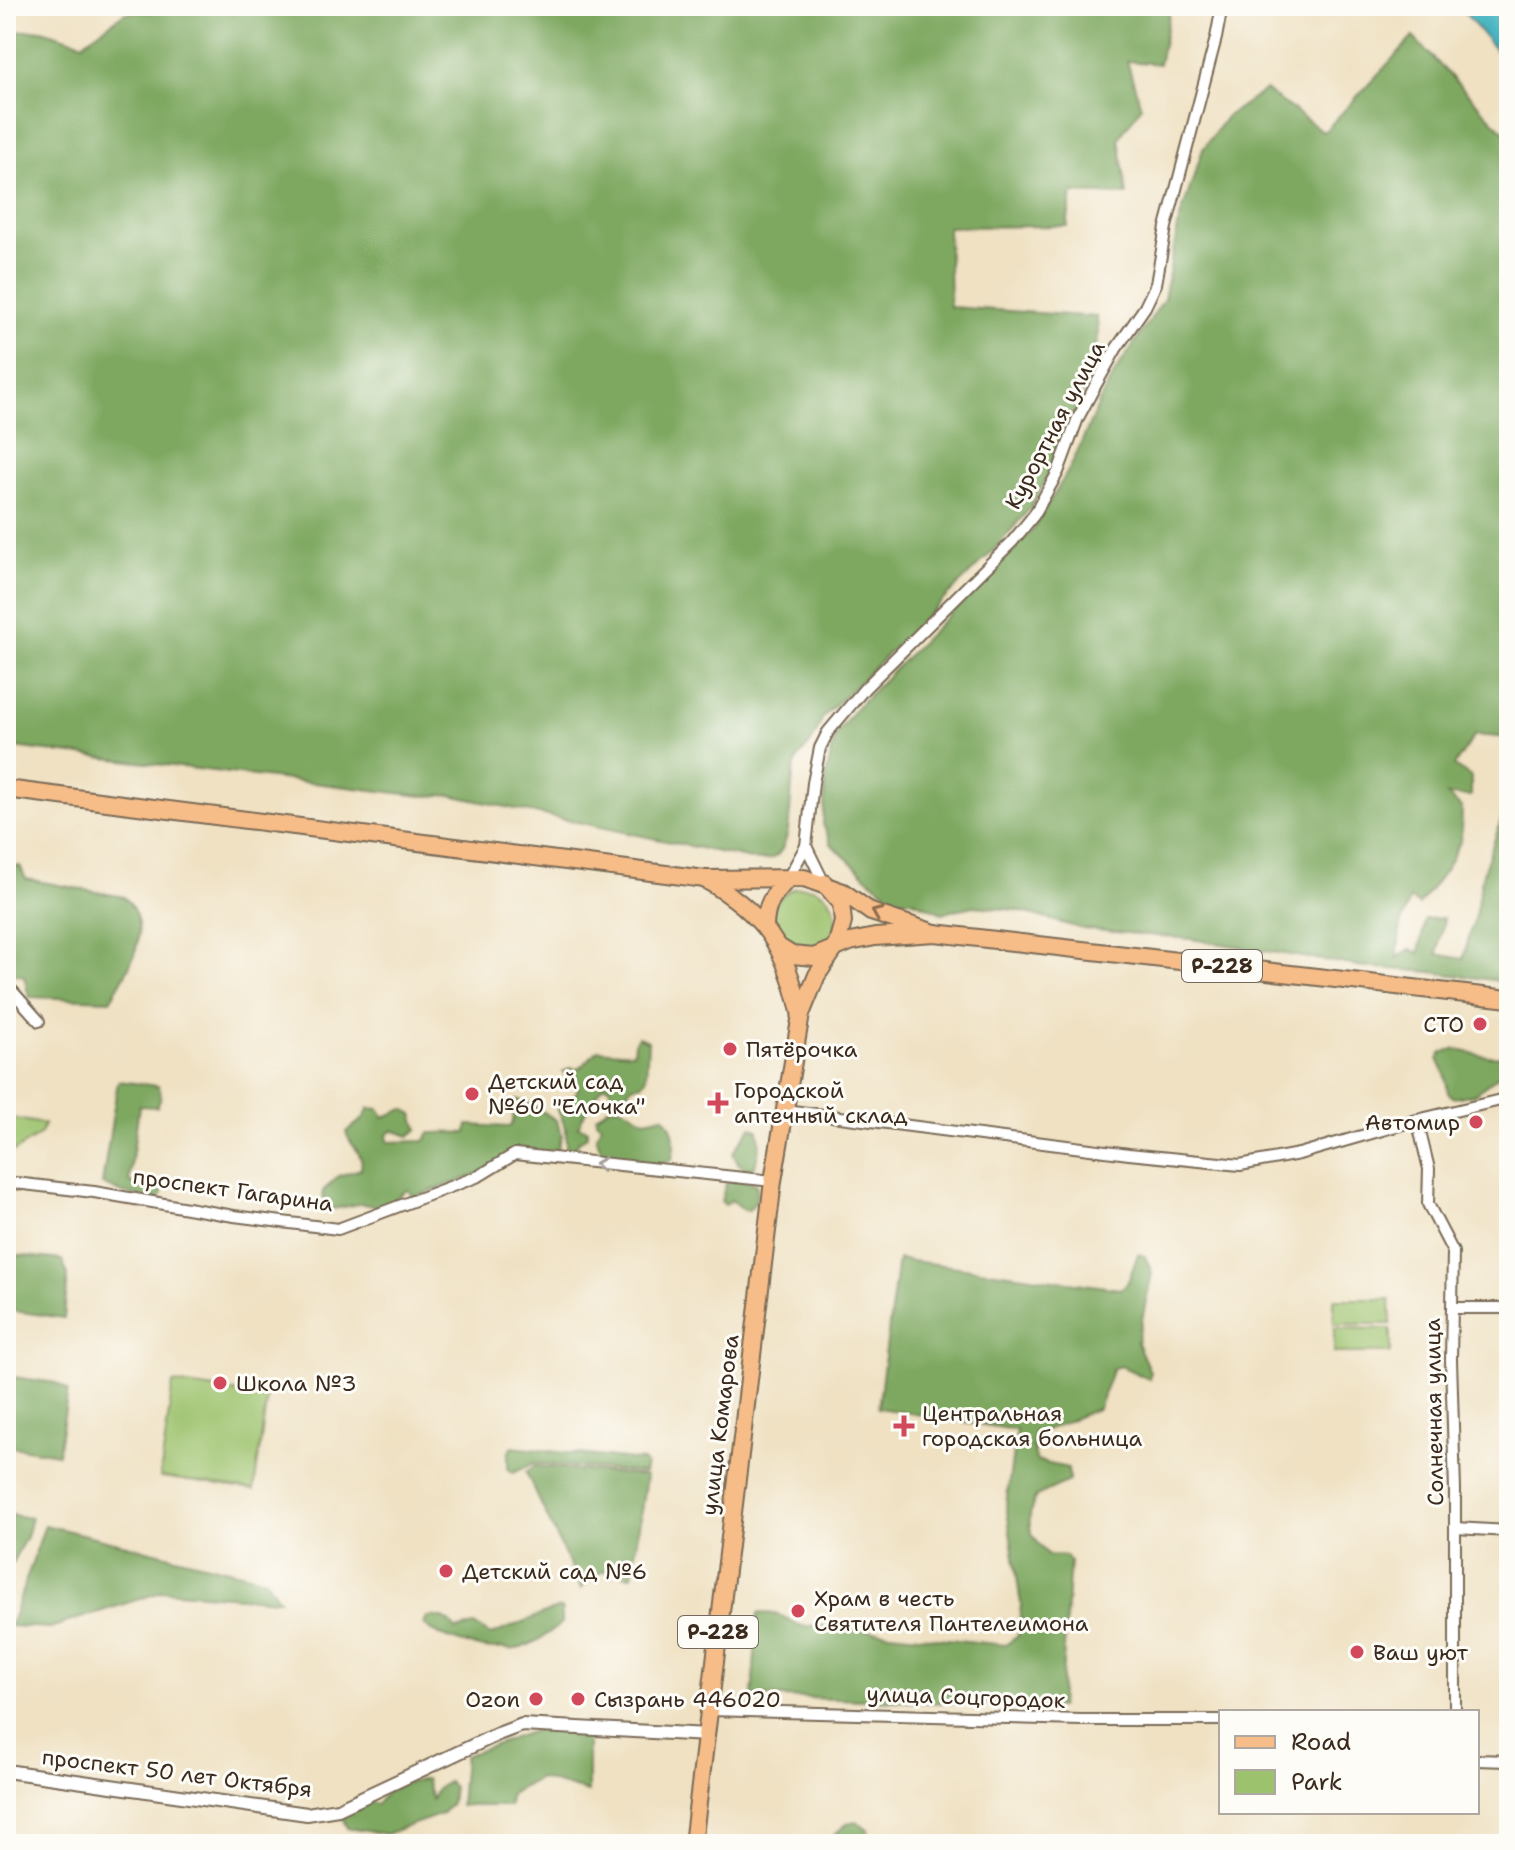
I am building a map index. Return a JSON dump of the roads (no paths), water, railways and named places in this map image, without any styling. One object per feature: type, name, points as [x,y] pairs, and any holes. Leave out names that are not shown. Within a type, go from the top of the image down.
[{"type":"main road","points":[[6,789],[705,879],[788,879]]},
{"type":"main road","name":"Р-228","points":[[788,879],[804,878],[824,883],[871,912],[935,933]]},
{"type":"main road","points":[[705,879],[736,897],[765,926]]},
{"type":"main road","points":[[765,926],[765,909],[788,879]]},
{"type":"main road","name":"Р-228","points":[[801,1014],[817,975],[836,947],[843,914],[841,903],[824,883]]},
{"type":"main road","name":"Р-228","points":[[765,926],[789,970],[801,1014]]},
{"type":"main road","name":"Р-228","points":[[779,947],[792,955],[814,957],[836,947],[875,937],[935,933],[1509,999]]},
{"type":"main road","name":"улица Комарова","points":[[693,1844],[773,1181],[801,1014]]},
{"type":"street","name":"Курортная улица","points":[[788,879],[806,846],[815,771],[820,748],[828,732],[865,688],[1012,542],[1034,515],[1058,472],[1078,418],[1094,388],[1145,307],[1156,284],[1162,242],[1222,6]]},
{"type":"street","points":[[806,846],[824,883]]},
{"type":"street","points":[[6,984],[39,1021]]},
{"type":"street","points":[[785,1110],[1120,1153],[1240,1165],[1299,1154],[1417,1120],[1509,1098]]},
{"type":"street","name":"Солнечная улица","points":[[1417,1120],[1429,1169],[1428,1204],[1453,1252],[1455,1710]]},
{"type":"street","name":"проспект Гагарина","points":[[6,1182],[94,1192],[234,1216],[338,1229],[479,1176],[515,1154],[773,1181]]},
{"type":"street","points":[[1452,1308],[1509,1308]]},
{"type":"street","points":[[1455,1528],[1509,1531]]},
{"type":"street","name":"улица Соцгородок","points":[[710,1710],[1081,1720],[1219,1720]]},
{"type":"street","name":"проспект 50 лет Октября","points":[[6,1771],[307,1814],[338,1809],[522,1725],[708,1735]]},
{"type":"street","points":[[1479,1760],[1509,1761]]},
{"type":"water","points":[[1459,6],[1509,6],[1509,66]]},
{"type":"place","name":"СТО","points":[[1480,1024]]},
{"type":"place","name":"Пятёрочка","points":[[730,1049]]},
{"type":"place","name":"Детский сад №60 \"Елочка\"","points":[[472,1094]]},
{"type":"place","name":"Городской аптечный склад","points":[[718,1103]]},
{"type":"place","name":"Автомир","points":[[1476,1122]]},
{"type":"place","name":"Школа №3","points":[[220,1383]]},
{"type":"place","name":"Центральная городская больница","points":[[904,1426]]},
{"type":"place","name":"Детский сад №6","points":[[446,1571]]},
{"type":"place","name":"Храм в честь Святителя Пантелеимона","points":[[798,1611]]},
{"type":"place","name":"Ваш уют","points":[[1357,1652]]},
{"type":"place","name":"Ozon","points":[[536,1699]]},
{"type":"place","name":"Сызрань 446020","points":[[578,1699]]}]
